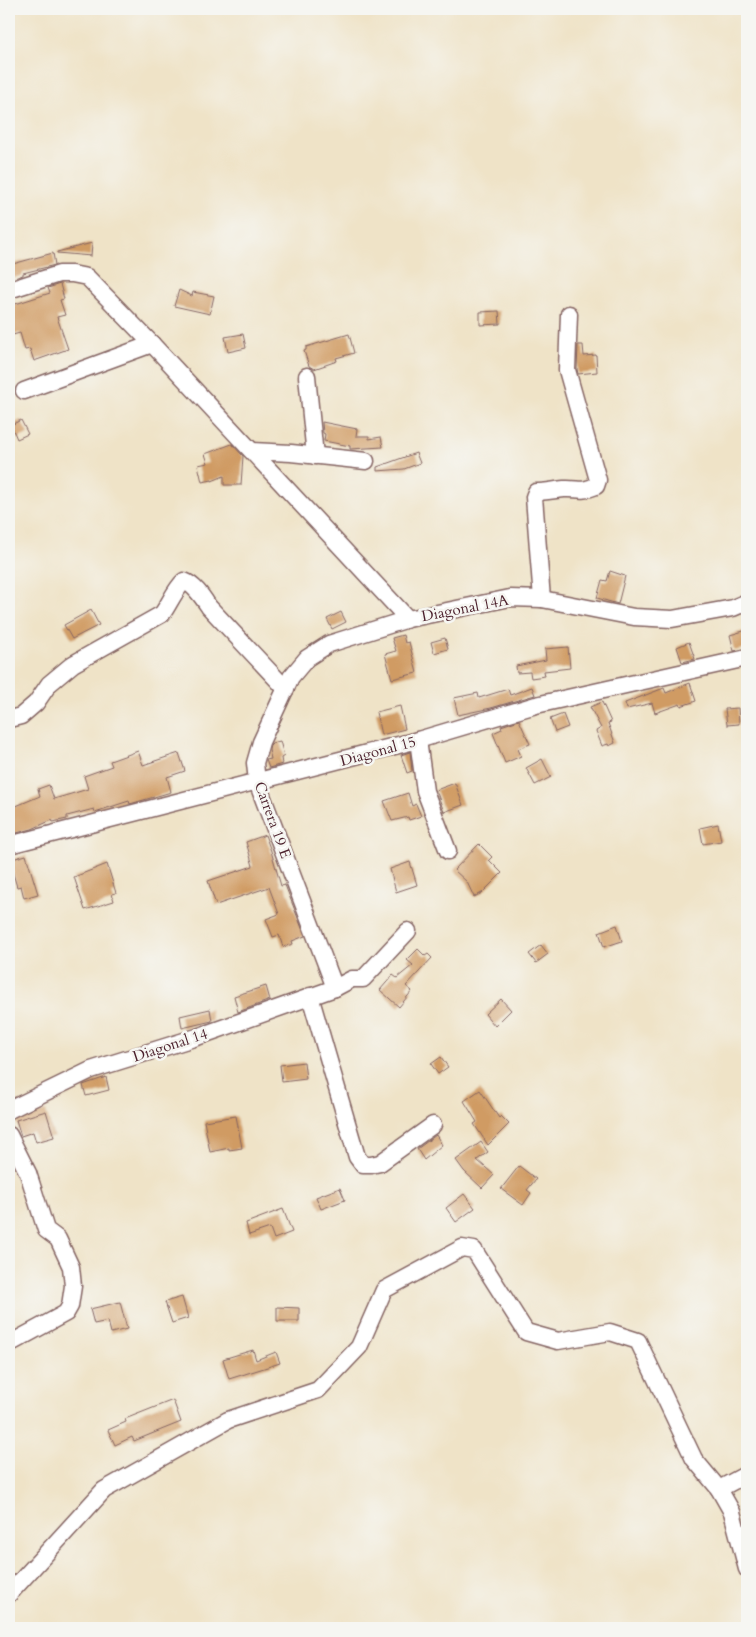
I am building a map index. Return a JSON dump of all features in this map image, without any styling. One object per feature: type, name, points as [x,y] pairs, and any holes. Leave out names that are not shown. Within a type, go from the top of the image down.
[{"type":"street","points":[[9,290],[59,274],[87,277],[152,344],[408,619]]},
{"type":"street","points":[[542,599],[534,497],[536,492],[565,489],[583,491],[596,486],[598,480],[567,370],[569,314]]},
{"type":"street","points":[[24,391],[152,344]]},
{"type":"street","points":[[307,376],[315,456]]},
{"type":"street","points":[[252,451],[366,461]]},
{"type":"street","points":[[9,719],[21,716],[36,703],[49,684],[74,664],[162,614],[169,605],[176,589],[184,581],[202,597],[209,607],[286,689]]},
{"type":"street","name":"Diagonal 14A","points":[[307,658],[329,644],[408,619],[510,598],[542,599],[634,617],[672,618],[733,608],[747,602]]},
{"type":"street","name":"Carrera 19 E","points":[[307,658],[292,677],[286,689],[261,742],[255,764],[257,782],[335,988]]},
{"type":"street","name":"Diagonal 15","points":[[9,846],[418,740],[536,705],[747,658]]},
{"type":"street","points":[[418,740],[425,791],[448,851]]},
{"type":"street","name":"Diagonal 14","points":[[10,1104],[91,1070],[197,1037],[335,988],[352,979],[363,978],[408,931]]},
{"type":"street","points":[[310,996],[356,1157],[363,1164],[380,1163],[433,1125]]},
{"type":"street","points":[[9,1135],[28,1173],[46,1230],[58,1239],[71,1267],[73,1286],[70,1306],[66,1313],[9,1344]]},
{"type":"street","points":[[9,1594],[104,1490],[228,1420],[318,1390],[359,1347],[384,1290],[462,1248],[474,1250],[526,1332],[558,1341],[610,1332],[638,1341],[694,1459],[719,1489],[732,1512],[747,1570]]},
{"type":"street","points":[[719,1489],[747,1474]]},
{"type":"building","points":[[92,243],[91,256],[57,253],[57,252]]},
{"type":"building","points":[[53,253],[55,265],[23,273],[23,275],[9,280],[9,265]]},
{"type":"building","points":[[60,284],[64,299],[60,300],[65,315],[57,317],[68,349],[34,361],[30,349],[25,350],[20,333],[9,336],[9,306],[50,293],[48,288]]},
{"type":"building","points":[[179,290],[192,296],[193,292],[214,296],[210,314],[174,306]]},
{"type":"building","points":[[499,311],[500,324],[480,325],[480,312]]},
{"type":"building","points":[[243,334],[246,348],[228,352],[225,337]]},
{"type":"building","points":[[349,334],[354,353],[336,358],[337,361],[314,369],[309,366],[304,351],[306,347]]},
{"type":"building","points":[[578,345],[583,345],[584,356],[596,355],[597,372],[578,374]]},
{"type":"building","points":[[21,420],[28,434],[17,439],[11,425]]},
{"type":"building","points":[[322,422],[357,429],[356,436],[369,436],[369,439],[381,437],[383,447],[350,449],[350,446],[324,441],[325,434],[323,433]]},
{"type":"building","points":[[232,444],[243,456],[241,485],[224,485],[224,476],[212,481],[202,482],[198,465],[208,463],[205,454]]},
{"type":"building","points":[[416,453],[420,463],[404,469],[377,471],[377,467]]},
{"type":"building","points":[[610,571],[625,576],[618,604],[597,598],[602,580],[607,581]]},
{"type":"building","points":[[91,610],[99,625],[72,639],[64,625]]},
{"type":"building","points":[[341,612],[346,622],[332,629],[327,619]]},
{"type":"building","points":[[747,630],[747,648],[734,651],[730,635]]},
{"type":"building","points":[[403,635],[405,643],[409,642],[417,673],[392,679],[385,654],[396,651],[392,638]]},
{"type":"building","points":[[445,638],[448,649],[434,653],[431,642]]},
{"type":"building","points":[[689,642],[695,659],[682,662],[677,647]]},
{"type":"building","points":[[568,647],[570,668],[544,671],[545,676],[531,678],[530,672],[517,673],[516,666],[546,660],[545,649]]},
{"type":"building","points":[[690,683],[696,701],[681,706],[680,704],[655,713],[652,703],[627,709],[625,703],[664,688],[666,693]]},
{"type":"building","points":[[532,687],[535,695],[491,708],[458,715],[454,698],[478,693],[479,698],[508,689],[510,695]]},
{"type":"building","points":[[602,702],[611,722],[608,723],[615,743],[609,746],[608,744],[602,746],[596,731],[601,728],[590,707]]},
{"type":"building","points":[[400,706],[405,729],[381,735],[376,712]]},
{"type":"building","points":[[738,708],[739,724],[727,725],[725,709]]},
{"type":"building","points":[[563,714],[568,727],[555,732],[550,719]]},
{"type":"building","points":[[519,720],[530,744],[518,749],[521,756],[505,763],[493,733],[502,729],[501,726]]},
{"type":"building","points":[[280,741],[284,756],[281,758],[282,764],[269,768],[266,760],[271,759],[270,745]]},
{"type":"building","points":[[138,751],[143,765],[179,753],[185,771],[167,777],[171,792],[130,804],[129,801],[95,812],[94,809],[67,816],[67,819],[53,822],[52,820],[32,829],[9,835],[9,809],[40,796],[38,789],[49,785],[54,799],[88,789],[84,776],[112,766],[110,761]]},
{"type":"building","points":[[410,752],[412,771],[407,773],[401,755]]},
{"type":"building","points":[[542,759],[551,777],[535,785],[526,768]]},
{"type":"building","points":[[455,783],[463,805],[444,812],[436,790]]},
{"type":"building","points":[[408,793],[412,806],[416,804],[421,816],[409,820],[408,817],[392,821],[384,801]]},
{"type":"building","points":[[718,824],[721,841],[703,844],[700,828]]},
{"type":"building","points":[[265,835],[281,886],[285,885],[305,936],[292,941],[293,944],[283,947],[279,935],[273,937],[266,919],[279,914],[269,887],[216,905],[208,881],[253,866],[246,842]]},
{"type":"building","points":[[479,844],[492,857],[489,860],[502,873],[482,893],[474,897],[467,882],[454,870]]},
{"type":"building","points":[[26,855],[38,894],[24,898],[21,886],[17,887],[9,860]]},
{"type":"building","points":[[410,862],[417,885],[396,892],[390,869]]},
{"type":"building","points":[[107,864],[116,893],[112,894],[114,901],[85,910],[74,877]]},
{"type":"building","points":[[617,925],[622,941],[604,947],[599,932]]},
{"type":"building","points":[[541,945],[548,954],[536,963],[529,954]]},
{"type":"building","points":[[418,949],[425,956],[428,954],[432,958],[406,986],[412,991],[399,1007],[380,990],[393,975],[397,978],[413,965],[407,960]]},
{"type":"building","points":[[266,986],[270,1000],[238,1012],[234,996]]},
{"type":"building","points":[[501,999],[511,1010],[495,1026],[485,1014]]},
{"type":"building","points":[[210,1009],[212,1021],[182,1028],[180,1016]]},
{"type":"building","points":[[441,1057],[448,1067],[438,1074],[431,1064]]},
{"type":"building","points":[[304,1062],[306,1079],[282,1082],[280,1065]]},
{"type":"building","points":[[106,1077],[109,1090],[86,1096],[83,1085]]},
{"type":"building","points":[[480,1090],[499,1118],[501,1116],[509,1124],[488,1145],[474,1124],[477,1122],[464,1101]]},
{"type":"building","points":[[46,1111],[54,1137],[36,1142],[33,1132],[21,1136],[16,1120]]},
{"type":"building","points":[[236,1116],[242,1148],[229,1150],[229,1148],[210,1152],[204,1121]]},
{"type":"building","points":[[436,1135],[442,1145],[424,1160],[417,1149]]},
{"type":"building","points":[[481,1142],[488,1152],[477,1160],[494,1175],[482,1188],[464,1171],[456,1160]]},
{"type":"building","points":[[519,1166],[536,1179],[527,1190],[531,1193],[523,1205],[501,1189]]},
{"type":"building","points":[[340,1188],[345,1200],[321,1209],[316,1197]]},
{"type":"building","points":[[464,1194],[475,1208],[456,1222],[446,1208]]},
{"type":"building","points":[[283,1209],[292,1232],[274,1239],[270,1228],[249,1235],[246,1223]]},
{"type":"building","points":[[182,1297],[188,1318],[172,1323],[165,1302]]},
{"type":"building","points":[[120,1302],[127,1329],[111,1333],[108,1321],[94,1324],[90,1309]]},
{"type":"building","points":[[277,1307],[299,1308],[299,1321],[277,1321]]},
{"type":"building","points":[[253,1350],[256,1360],[276,1352],[280,1363],[229,1379],[223,1359]]},
{"type":"building","points":[[173,1400],[181,1422],[134,1441],[132,1437],[115,1445],[108,1430],[126,1422],[125,1419]]}]
